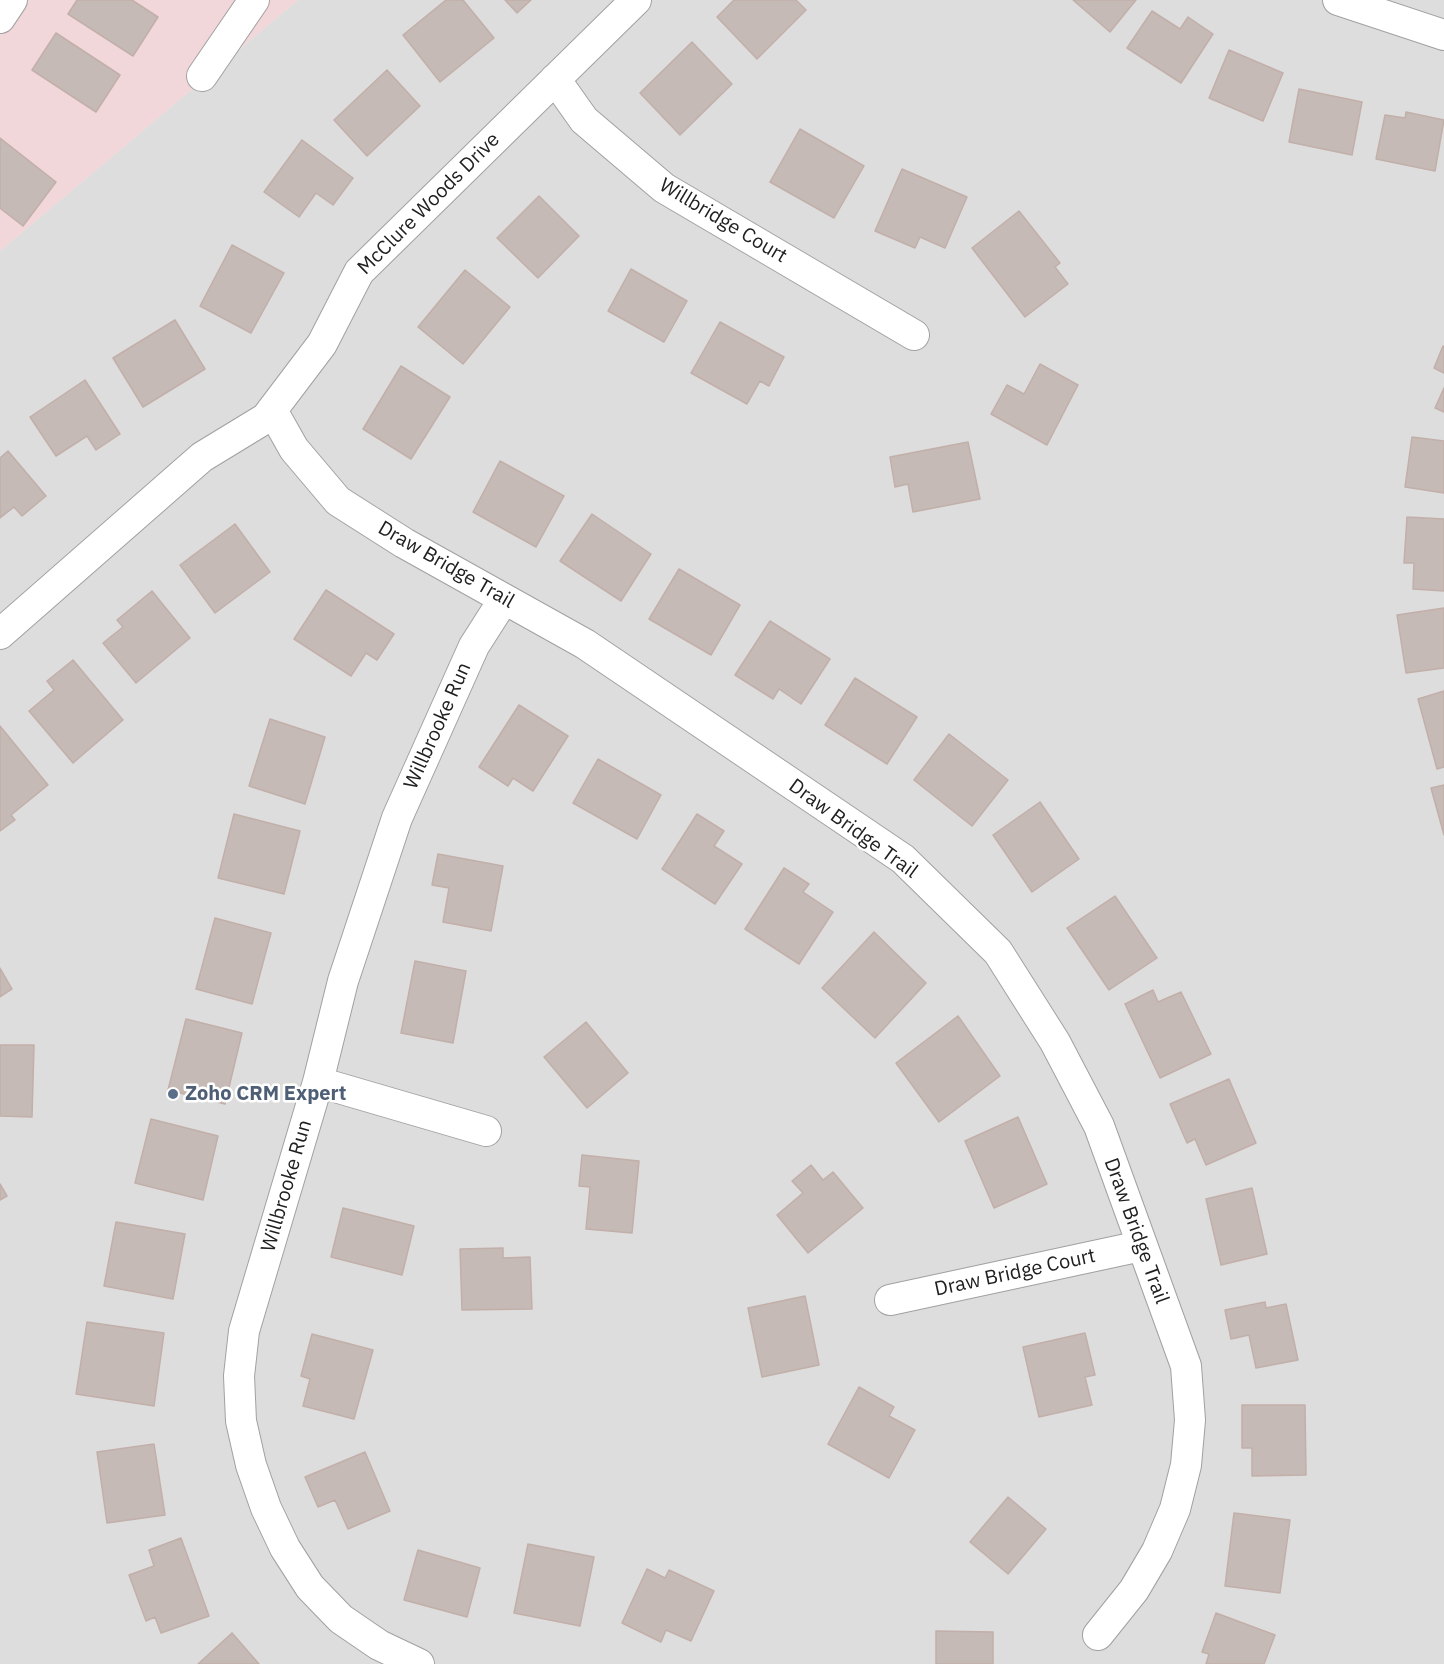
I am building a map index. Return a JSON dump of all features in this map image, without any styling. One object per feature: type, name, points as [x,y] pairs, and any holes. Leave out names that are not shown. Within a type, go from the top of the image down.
[{"type":"street","points":[[0,18],[12,0]]},
{"type":"street","points":[[202,75],[254,0]]},
{"type":"street","name":"McClure Woods Drive","points":[[0,633],[202,457],[266,418],[321,344],[359,272],[636,0]]},
{"type":"street","points":[[1338,0],[1444,35]]},
{"type":"street","name":"Willbridge Court","points":[[555,79],[584,120],[664,188],[914,335]]},
{"type":"street","name":"Draw Bridge Trail","points":[[272,410],[294,449],[338,501],[404,543],[585,644],[903,859],[998,951],[1055,1042],[1099,1126],[1186,1366],[1190,1420],[1186,1465],[1175,1509],[1157,1551],[1134,1590],[1098,1635]]},
{"type":"street","name":"Willbrooke Run","points":[[419,1664],[379,1645],[342,1619],[310,1587],[285,1548],[266,1508],[251,1465],[241,1421],[239,1376],[244,1330],[318,1082],[343,981],[396,818],[474,646],[504,599]]},
{"type":"street","points":[[318,1082],[486,1131]]},
{"type":"street","name":"Draw Bridge Court","points":[[890,1300],[1141,1246]]},
{"type":"shaded area","points":[[0,0],[298,0],[0,251]]},
{"type":"shaded area","points":[[298,0],[1444,0],[1444,1664],[0,1664],[0,251]]},
{"type":"building","points":[[77,0],[132,0],[158,17],[133,56],[68,14]]},
{"type":"building","points":[[446,0],[463,0],[494,38],[440,82],[403,35]]},
{"type":"building","points":[[505,0],[531,0],[517,13]]},
{"type":"building","points":[[734,0],[796,0],[806,10],[757,59],[717,17]]},
{"type":"building","points":[[1073,0],[1136,0],[1110,32]]},
{"type":"building","points":[[1152,11],[1180,29],[1188,17],[1213,34],[1181,83],[1127,48]]},
{"type":"building","points":[[56,33],[120,75],[96,112],[32,70]]},
{"type":"building","points":[[692,42],[732,84],[680,135],[640,93]]},
{"type":"building","points":[[1229,50],[1283,73],[1263,121],[1209,98]]},
{"type":"building","points":[[387,70],[420,106],[367,156],[334,120]]},
{"type":"building","points":[[1299,89],[1362,102],[1352,155],[1289,142]]},
{"type":"building","points":[[1406,112],[1444,120],[1435,171],[1376,159],[1385,115],[1405,118]]},
{"type":"building","points":[[800,129],[864,166],[834,218],[770,182]]},
{"type":"building","points":[[0,138],[56,182],[23,226],[0,208]]},
{"type":"building","points":[[302,140],[353,178],[333,205],[316,193],[299,217],[264,192]]},
{"type":"building","points":[[902,169],[967,197],[945,248],[920,237],[915,248],[875,231]]},
{"type":"building","points":[[539,196],[579,236],[538,278],[497,238]]},
{"type":"building","points":[[1019,211],[1060,263],[1055,267],[1068,284],[1025,317],[972,248]]},
{"type":"building","points":[[232,245],[284,273],[251,333],[200,306]]},
{"type":"building","points":[[631,269],[687,301],[664,342],[608,311]]},
{"type":"building","points":[[465,270],[510,307],[463,364],[418,327]]},
{"type":"building","points":[[175,320],[205,369],[143,407],[113,358]]},
{"type":"building","points":[[720,322],[784,357],[769,386],[760,381],[747,404],[691,373]]},
{"type":"building","points":[[1444,347],[1444,373],[1434,368]]},
{"type":"building","points":[[1040,364],[1078,385],[1047,445],[991,414],[1007,385],[1024,394]]},
{"type":"building","points":[[401,366],[450,397],[411,459],[363,429]]},
{"type":"building","points":[[85,380],[120,434],[96,450],[87,436],[56,456],[30,417]]},
{"type":"building","points":[[1444,388],[1444,412],[1435,408]]},
{"type":"building","points":[[1412,437],[1444,441],[1444,493],[1405,487]]},
{"type":"building","points":[[968,442],[980,499],[913,512],[908,484],[895,487],[890,457]]},
{"type":"building","points":[[8,451],[46,496],[22,516],[14,507],[0,518],[0,458]]},
{"type":"building","points":[[500,461],[564,496],[536,547],[473,512]]},
{"type":"building","points":[[592,514],[651,554],[621,601],[560,561]]},
{"type":"building","points":[[1407,517],[1444,519],[1444,591],[1413,589],[1414,563],[1404,563]]},
{"type":"building","points":[[235,524],[270,572],[215,613],[180,565]]},
{"type":"building","points":[[679,569],[740,605],[711,655],[649,619]]},
{"type":"building","points":[[326,590],[394,634],[377,660],[366,653],[351,676],[294,639]]},
{"type":"building","points":[[152,591],[190,638],[136,683],[103,643],[123,627],[117,620]]},
{"type":"building","points":[[1444,608],[1444,668],[1406,673],[1397,615]]},
{"type":"building","points":[[770,621],[830,659],[801,704],[779,689],[773,699],[735,675]]},
{"type":"building","points":[[73,660],[123,720],[73,763],[29,711],[54,690],[47,681]]},
{"type":"building","points":[[855,678],[917,717],[887,764],[825,725]]},
{"type":"building","points":[[1444,691],[1444,767],[1437,769],[1418,699]]},
{"type":"building","points":[[519,705],[568,736],[533,791],[513,778],[508,786],[479,767]]},
{"type":"building","points":[[270,719],[325,737],[305,804],[249,786]]},
{"type":"building","points":[[0,726],[48,785],[11,815],[15,820],[0,831]]},
{"type":"building","points":[[949,734],[1008,780],[972,826],[914,780]]},
{"type":"building","points":[[598,759],[661,795],[637,839],[573,803]]},
{"type":"building","points":[[1444,785],[1444,835],[1431,788]]},
{"type":"building","points":[[1040,802],[1079,859],[1032,892],[993,835]]},
{"type":"building","points":[[234,814],[300,831],[284,894],[218,878]]},
{"type":"building","points":[[697,814],[724,831],[714,846],[742,864],[715,904],[662,869]]},
{"type":"building","points":[[438,854],[503,866],[491,931],[443,922],[449,888],[432,885]]},
{"type":"building","points":[[784,868],[809,884],[803,892],[833,912],[799,964],[745,929]]},
{"type":"building","points":[[1115,896],[1157,958],[1109,990],[1067,928]]},
{"type":"building","points":[[215,918],[271,933],[252,1004],[196,989]]},
{"type":"building","points":[[874,932],[926,983],[875,1038],[822,988]]},
{"type":"building","points":[[415,961],[466,971],[453,1043],[401,1033]]},
{"type":"building","points":[[0,968],[12,989],[0,997]]},
{"type":"building","points":[[1153,990],[1158,1002],[1181,992],[1211,1054],[1160,1078],[1125,1004]]},
{"type":"building","points":[[958,1016],[1000,1076],[939,1122],[896,1063]]},
{"type":"building","points":[[186,1019],[242,1033],[225,1104],[168,1090]]},
{"type":"building","points":[[586,1022],[628,1073],[587,1108],[544,1057]]},
{"type":"building","points":[[0,1045],[34,1045],[32,1117],[0,1116]]},
{"type":"building","points":[[1229,1079],[1256,1143],[1206,1165],[1195,1139],[1187,1143],[1170,1104]]},
{"type":"building","points":[[1018,1117],[1047,1184],[994,1208],[965,1141]]},
{"type":"building","points":[[151,1119],[218,1136],[203,1200],[135,1183]]},
{"type":"building","points":[[582,1155],[639,1161],[632,1233],[586,1229],[590,1187],[579,1186]]},
{"type":"building","points":[[811,1165],[823,1180],[833,1172],[863,1208],[808,1253],[777,1215],[803,1193],[792,1181]]},
{"type":"building","points":[[0,1184],[7,1196],[0,1200]]},
{"type":"building","points":[[1252,1188],[1267,1254],[1221,1265],[1206,1199]]},
{"type":"building","points":[[343,1208],[414,1226],[402,1275],[331,1257]]},
{"type":"building","points":[[116,1222],[185,1234],[173,1299],[104,1286]]},
{"type":"building","points":[[503,1248],[503,1258],[530,1257],[532,1309],[462,1310],[460,1249]]},
{"type":"building","points":[[805,1296],[819,1365],[762,1377],[748,1308]]},
{"type":"building","points":[[1265,1302],[1266,1308],[1286,1304],[1298,1360],[1256,1368],[1249,1335],[1231,1339],[1225,1310]]},
{"type":"building","points":[[87,1322],[164,1333],[154,1406],[76,1394]]},
{"type":"building","points":[[1085,1333],[1095,1375],[1085,1377],[1092,1405],[1039,1417],[1023,1347]]},
{"type":"building","points":[[312,1334],[373,1350],[354,1419],[303,1406],[310,1379],[301,1376]]},
{"type":"building","points":[[859,1387],[894,1407],[889,1416],[915,1430],[889,1478],[828,1444]]},
{"type":"building","points":[[1242,1405],[1305,1405],[1306,1475],[1252,1476],[1252,1448],[1242,1448]]},
{"type":"building","points":[[154,1444],[165,1515],[107,1523],[97,1452]]},
{"type":"building","points":[[365,1452],[390,1511],[348,1529],[335,1500],[318,1507],[305,1477]]},
{"type":"building","points":[[1008,1497],[1046,1529],[1008,1574],[970,1542]]},
{"type":"building","points":[[1234,1513],[1290,1520],[1280,1593],[1225,1586]]},
{"type":"building","points":[[181,1538],[209,1616],[161,1633],[155,1617],[146,1621],[129,1575],[154,1566],[149,1550]]},
{"type":"building","points":[[528,1544],[594,1557],[580,1626],[514,1613]]},
{"type":"building","points":[[418,1550],[480,1568],[467,1617],[404,1600]]},
{"type":"building","points":[[647,1569],[665,1578],[669,1570],[714,1591],[691,1641],[666,1630],[661,1642],[622,1623]]},
{"type":"building","points":[[1216,1613],[1275,1635],[1264,1664],[1206,1664],[1209,1654],[1202,1652]]},
{"type":"building","points":[[936,1631],[993,1632],[993,1664],[936,1664]]},
{"type":"building","points":[[232,1633],[259,1664],[198,1664]]},
{"type":"place","name":"Zoho CRM Expert","points":[[173,1094]]}]
